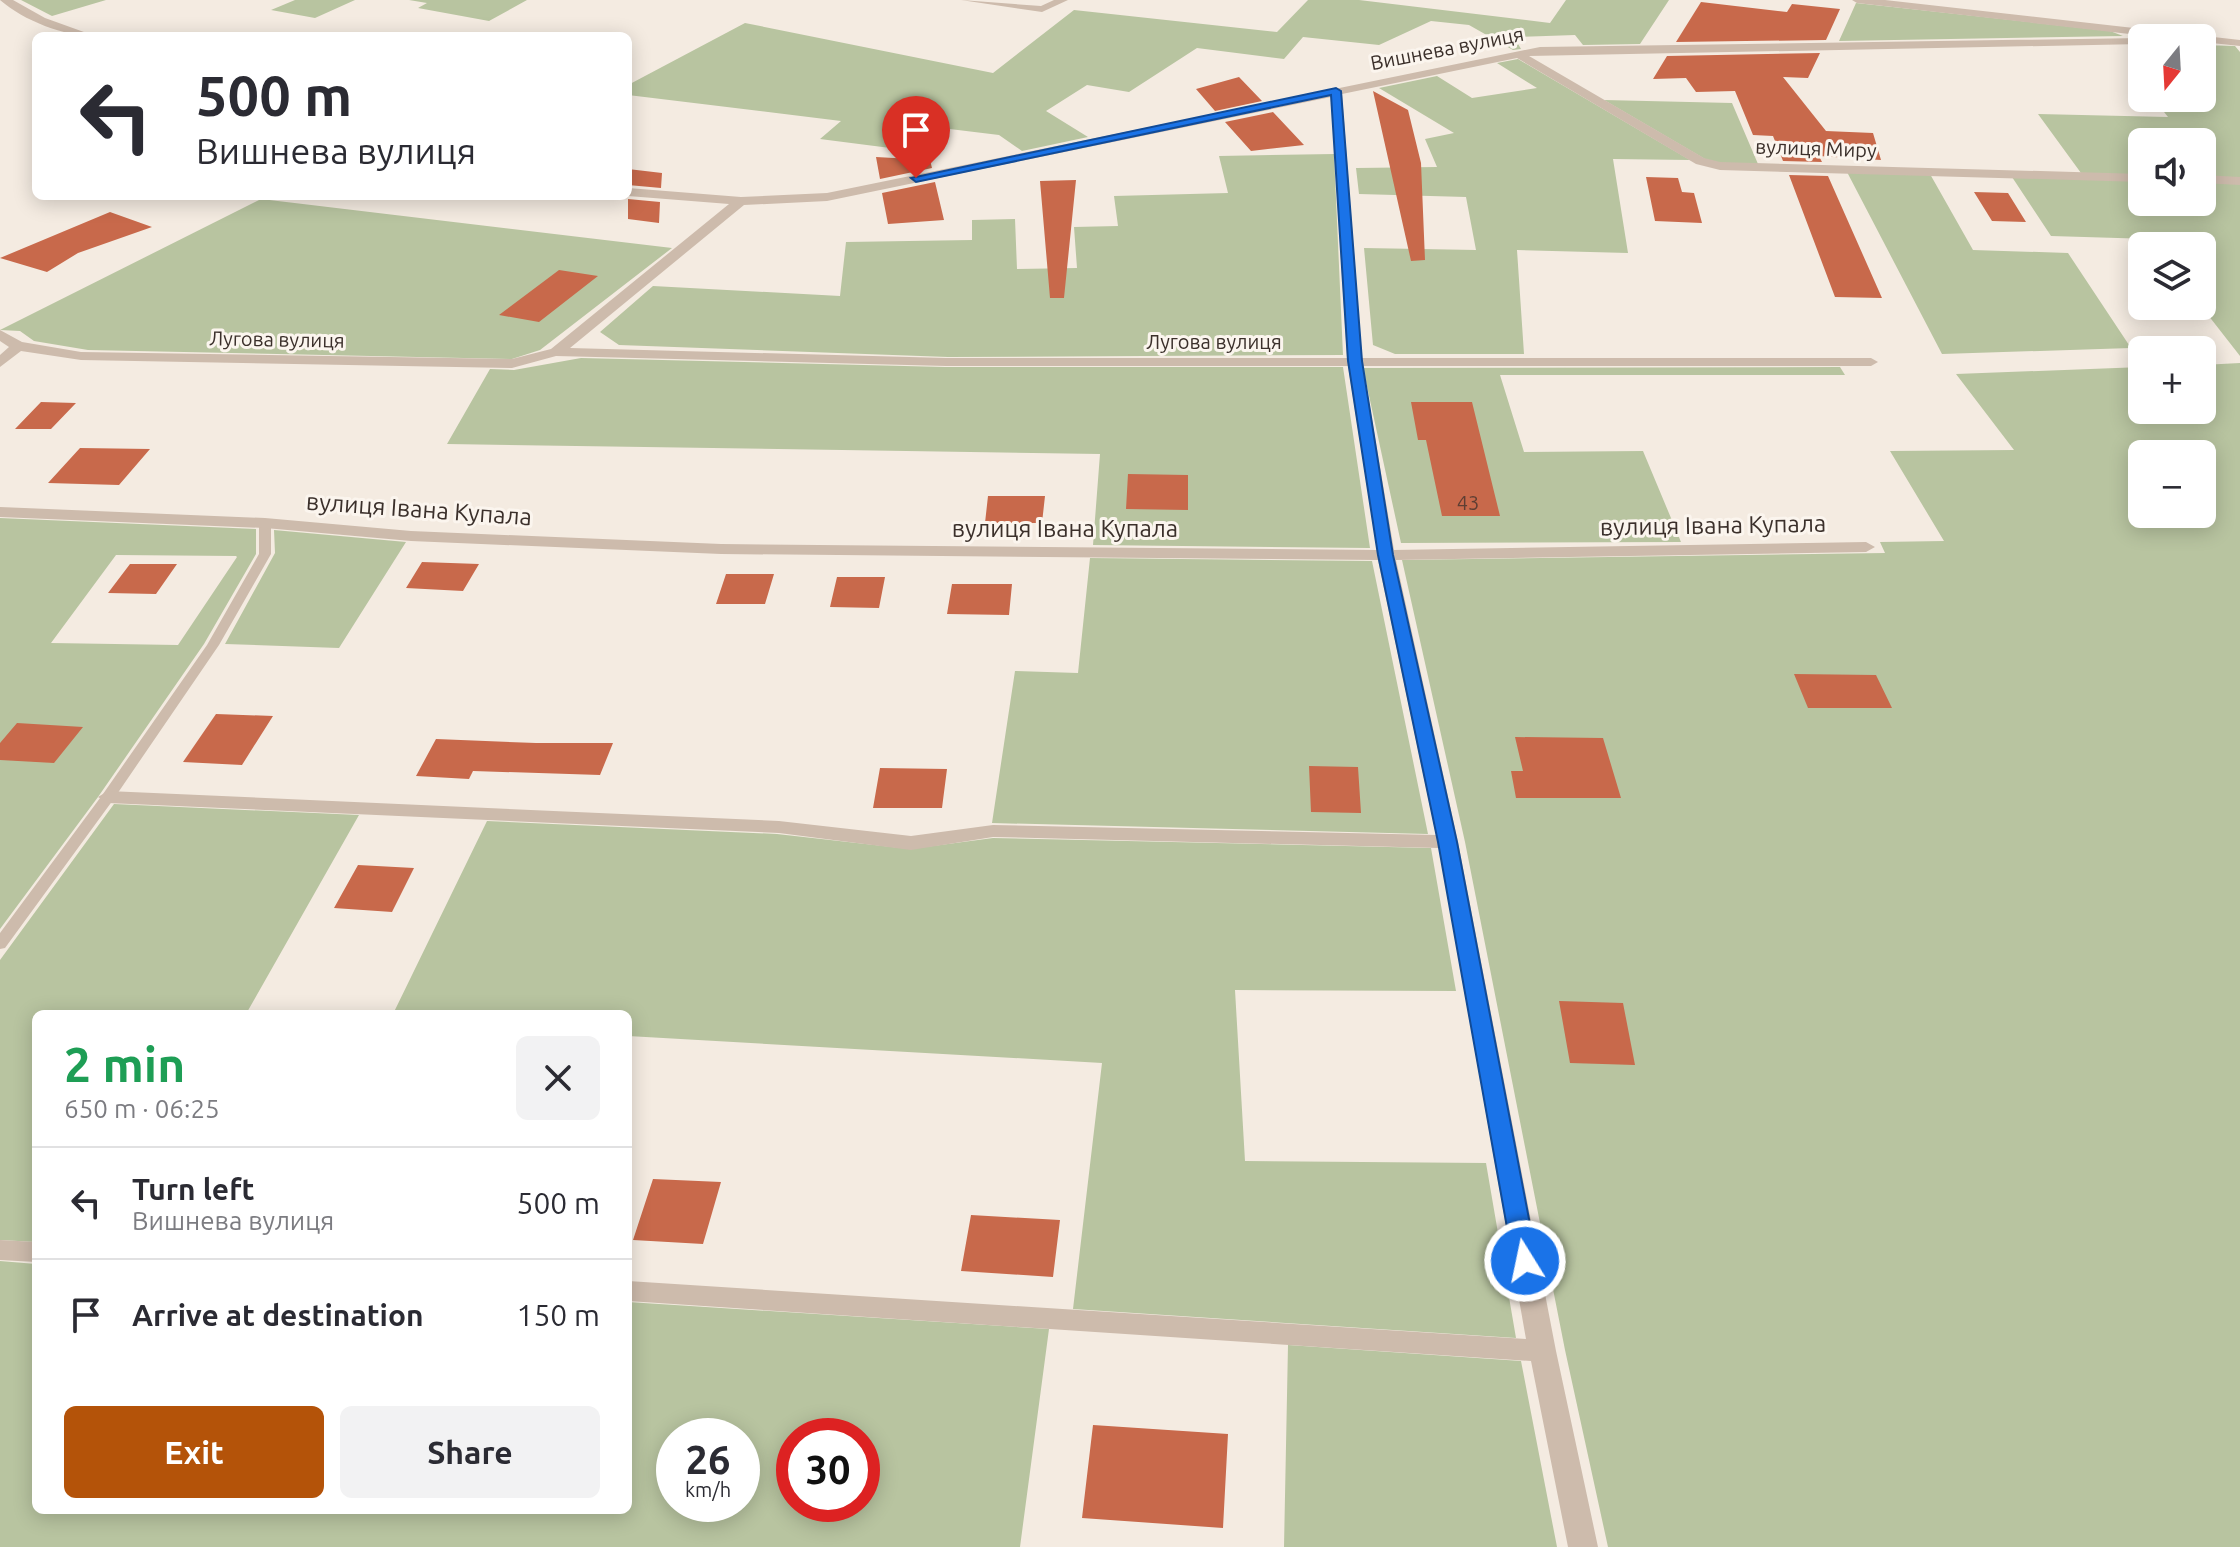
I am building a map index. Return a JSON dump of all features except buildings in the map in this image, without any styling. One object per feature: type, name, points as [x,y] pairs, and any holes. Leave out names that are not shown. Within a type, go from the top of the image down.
[{"type":"street","points":[[5,0],[41,20],[78,32]]},
{"type":"street","points":[[966,0],[1042,9],[1063,0]]},
{"type":"street","points":[[1857,0],[2128,31]]},
{"type":"street","name":"Вишнева вулиця","points":[[632,192],[741,201],[827,197],[1540,50],[2128,41]]},
{"type":"street","points":[[2216,41],[2240,43]]},
{"type":"street","name":"вулиця Миру","points":[[1518,54],[1700,161],[1720,166],[2128,178]]},
{"type":"street","points":[[1336,91],[1355,361],[1386,555],[1448,842],[1542,1351],[1583,1547]]},
{"type":"street","points":[[2216,180],[2240,181]]},
{"type":"street","name":"Лугова вулиця","points":[[556,352],[741,201]]},
{"type":"street","name":"Лугова вулиця","points":[[0,334],[18,346],[81,356],[512,364],[556,352],[946,362],[1871,362]]},
{"type":"street","points":[[0,363],[18,346]]},
{"type":"street","name":"вулиця Івана Купала","points":[[0,512],[265,523],[411,536],[721,549],[1386,555],[1866,547]]},
{"type":"street","points":[[108,797],[779,827],[911,843],[993,831],[1448,842]]},
{"type":"street","points":[[0,1250],[32,1252]]},
{"type":"street","points":[[632,1291],[1542,1351]]},
{"type":"lane","points":[[0,944],[108,797],[213,645],[265,554],[265,523]]},
{"type":"green space","points":[[21,0],[106,0],[52,16]]},
{"type":"green space","points":[[295,0],[355,0],[315,18],[271,10]]},
{"type":"green space","points":[[409,0],[527,0],[489,21],[418,8],[427,3]]},
{"type":"green space","points":[[1308,0],[1359,0],[1550,23],[1566,0],[1669,0],[1640,44],[1583,45],[1575,35],[1514,37],[1521,49],[1513,50],[1469,25],[1431,21],[1379,45],[1303,37],[1284,59],[1197,48],[1129,92],[1087,85],[1046,111],[1088,137],[1022,151],[999,135],[925,126],[898,149],[820,139],[841,121],[632,95],[632,83],[745,23],[993,73],[1074,10],[1277,32]]},
{"type":"green space","points":[[1856,3],[2110,31],[2123,36],[1839,41]]},
{"type":"green space","points":[[2216,45],[2235,46],[2240,52],[2240,178],[2216,177],[2216,128],[2128,128],[2128,175],[2081,173],[2038,114],[2168,117],[2164,112],[2216,112]]},
{"type":"green space","points":[[1518,59],[1690,160],[1613,159],[1628,253],[1517,250],[1524,354],[1395,354],[1373,345],[1364,248],[1476,250],[1466,197],[1359,194],[1356,168],[1437,167],[1425,139],[1454,133],[1379,88],[1437,76],[1472,98],[1537,88],[1497,63]]},
{"type":"green space","points":[[1604,100],[1732,103],[1758,164],[1721,163],[1705,159]]},
{"type":"green space","points":[[1334,154],[1343,355],[948,357],[619,345],[600,332],[653,286],[840,296],[846,242],[972,240],[972,220],[1015,219],[1017,269],[1077,268],[1074,227],[1118,226],[1114,196],[1228,193],[1219,156]]},
{"type":"green space","points":[[1847,172],[1930,174],[1973,250],[2068,253],[2128,343],[2128,348],[1942,354]]},
{"type":"green space","points":[[2012,177],[2128,181],[2128,216],[2216,216],[2216,182],[2240,183],[2240,356],[2212,320],[2216,320],[2216,232],[2128,232],[2128,238],[2051,236]]},
{"type":"green space","points":[[259,200],[672,248],[540,350],[512,359],[88,350],[34,341],[20,331],[0,330]]},
{"type":"green space","points":[[581,358],[945,367],[1343,367],[1370,548],[1093,545],[1100,454],[447,444],[490,369],[514,370]]},
{"type":"green space","points":[[2240,363],[2240,1547],[1608,1547],[1565,1350],[1465,842],[1402,560],[1885,553],[1880,542],[1944,541],[1890,451],[2014,450],[1956,374],[2128,368],[2128,424],[2216,424],[2216,364]]},
{"type":"green space","points":[[1840,367],[1845,375],[1500,375],[1524,452],[1643,451],[1681,542],[1401,543],[1363,368]]},
{"type":"green space","points":[[0,518],[256,529],[256,554],[204,644],[98,797],[0,929]],"holes":[[[116,555],[236,556],[178,645],[51,643]]]},
{"type":"green space","points":[[274,530],[406,542],[339,648],[225,644],[275,553]]},
{"type":"green space","points":[[1090,558],[1372,561],[1428,834],[992,823],[1015,671],[1078,673]]},
{"type":"green space","points":[[114,804],[359,815],[248,1010],[32,1010],[32,1242],[0,1240],[0,960]]},
{"type":"green space","points":[[487,821],[777,834],[910,849],[993,838],[1431,848],[1456,991],[1235,990],[1245,1161],[1486,1163],[1516,1338],[1073,1309],[1102,1063],[632,1036],[632,1010],[395,1010]]},
{"type":"green space","points":[[0,1261],[32,1264],[32,1514],[632,1514],[632,1302],[1049,1329],[1020,1547],[0,1547]]},
{"type":"green space","points":[[1288,1345],[1521,1361],[1557,1547],[1284,1547]]},
{"type":"route","points":[[916,178],[1336,91],[1355,361],[1386,555],[1448,842],[1525,1261]]}]
